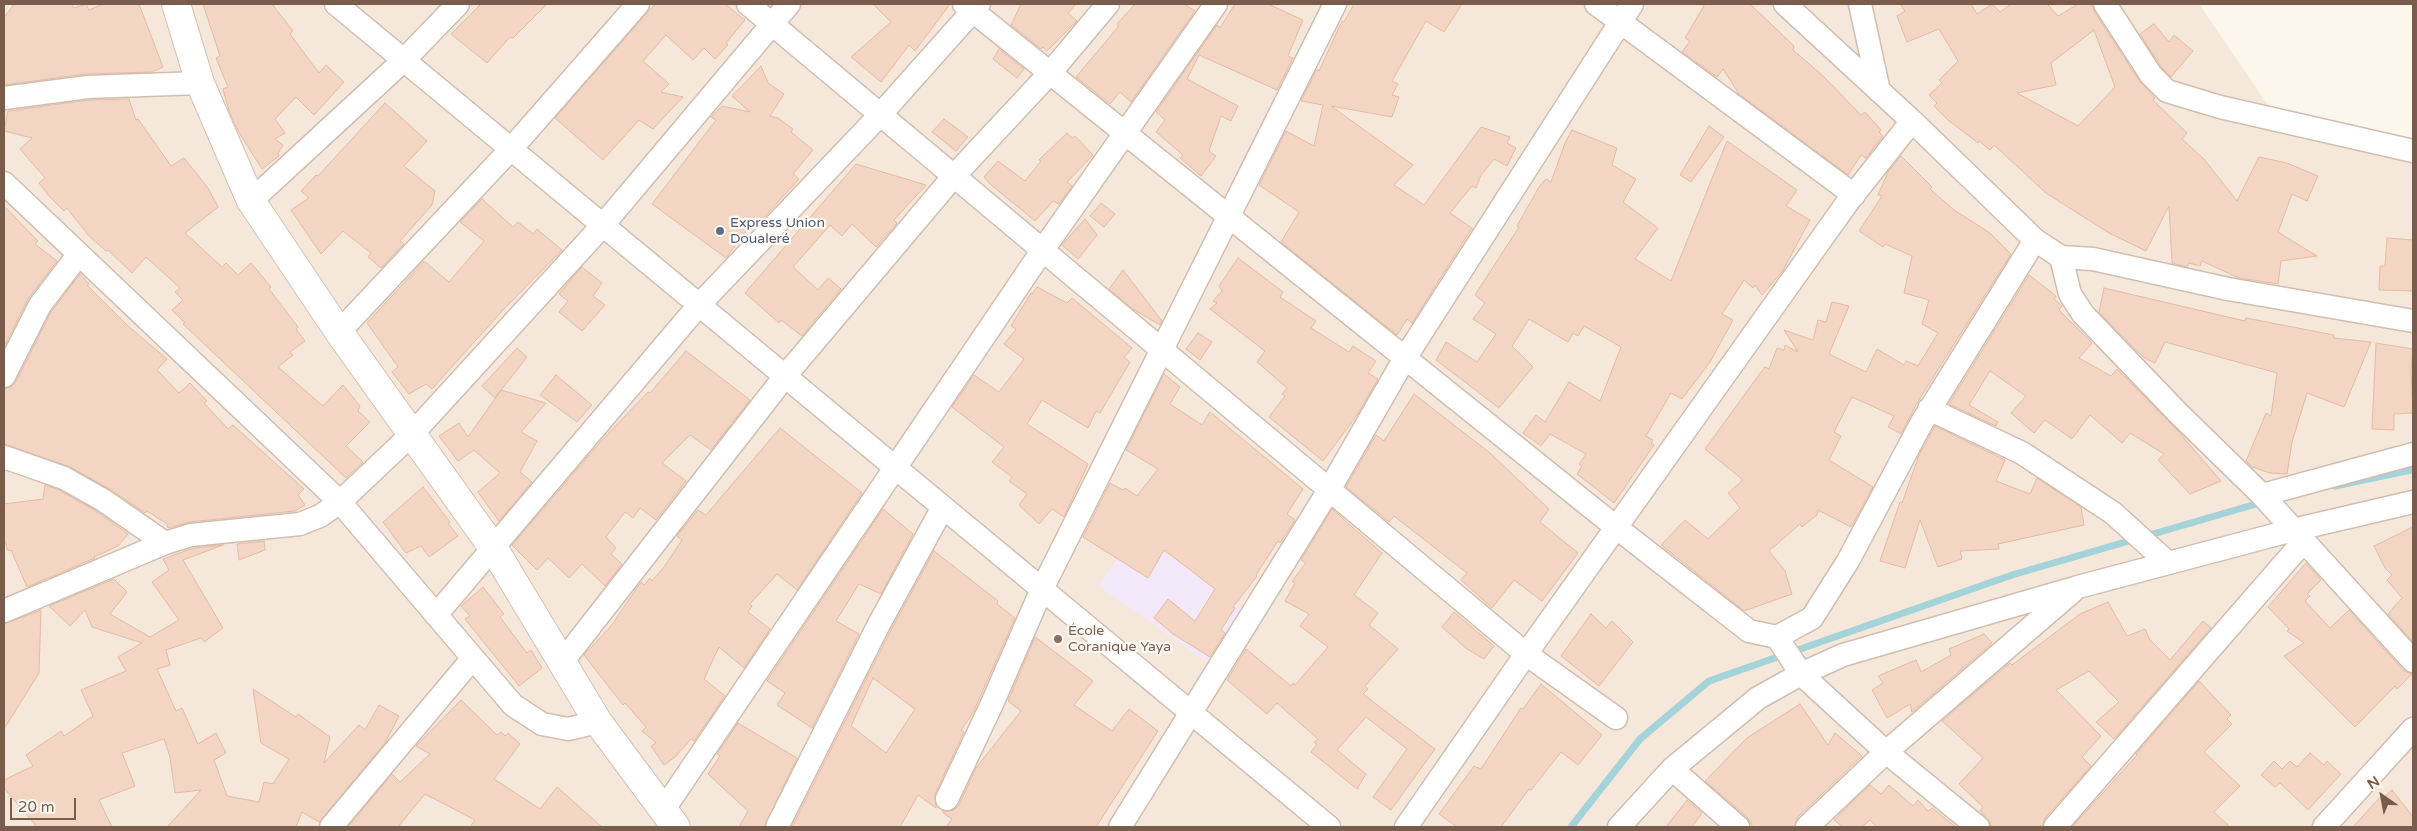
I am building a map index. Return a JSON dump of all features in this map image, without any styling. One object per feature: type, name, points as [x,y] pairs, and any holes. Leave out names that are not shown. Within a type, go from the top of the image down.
[{"type":"street","points":[[176,4],[200,83],[251,201],[339,332],[413,433],[494,549],[598,722],[670,818],[896,468],[1042,252],[1216,4]]},
{"type":"street","points":[[336,4],[786,375],[1329,827]]},
{"type":"street","points":[[251,201],[404,60],[458,4]]},
{"type":"street","points":[[339,332],[511,149],[638,4]]},
{"type":"street","points":[[748,4],[1042,252],[1526,654],[1616,718]]},
{"type":"street","points":[[4,611],[165,543],[191,536],[300,524],[320,516],[340,502],[413,433],[602,225],[789,4]]},
{"type":"street","points":[[563,661],[786,375],[953,177],[1050,74],[1108,4]]},
{"type":"street","points":[[947,799],[991,706],[1042,589],[1160,350],[1229,217],[1335,4]]},
{"type":"street","points":[[1596,4],[1854,195]]},
{"type":"street","points":[[1120,827],[1192,714],[1329,490],[1405,358],[1632,4]]},
{"type":"street","points":[[1784,4],[1912,121],[2035,240],[2061,257],[2093,259],[2228,289],[2413,321]]},
{"type":"street","points":[[1860,4],[1880,91]]},
{"type":"street","points":[[2105,4],[2151,75],[2167,91],[2220,106],[2413,151]]},
{"type":"street","points":[[436,615],[494,549],[699,305],[880,115],[972,6],[1050,74],[1125,132],[1617,528],[1749,631],[1777,637],[1812,618],[1848,561],[1929,409],[2035,240]]},
{"type":"street","points":[[4,98],[88,87],[200,83]]},
{"type":"street","points":[[1406,827],[1526,654],[1854,195],[1912,121]]},
{"type":"street","points":[[4,183],[340,502],[513,706],[542,724],[568,729],[598,722]]},
{"type":"street","points":[[4,376],[40,305],[79,254]]},
{"type":"street","points":[[2061,257],[2070,294],[2083,314],[2178,413],[2262,495],[2413,661]]},
{"type":"street","points":[[1929,409],[2030,458],[2113,513],[2168,563]]},
{"type":"street","points":[[2262,495],[2413,454]]},
{"type":"street","points":[[4,457],[64,478],[103,500],[165,543]]},
{"type":"street","points":[[1619,827],[1672,769],[1758,698],[1801,674],[1843,655],[2078,587],[2168,563],[2298,536],[2413,502]]},
{"type":"street","points":[[777,827],[878,626],[943,507]]},
{"type":"street","points":[[2055,827],[2298,536]]},
{"type":"street","points":[[1807,827],[1886,752],[2078,587]]},
{"type":"street","points":[[1777,637],[1801,674],[1886,752],[1978,827]]},
{"type":"street","points":[[331,827],[473,658]]},
{"type":"street","points":[[2324,827],[2413,729]]},
{"type":"street","points":[[1672,769],[1738,827]]},
{"type":"shaded area","points":[[4,4],[2199,4],[2283,127],[2413,155],[2413,827],[4,827]]},
{"type":"shaded area","points":[[1137,532],[1242,608],[1207,662],[1099,586]]},
{"type":"building","points":[[14,4],[71,4],[74,8],[86,4],[89,10],[103,4],[139,4],[163,67],[152,72],[86,74],[4,85],[4,18]]},
{"type":"building","points":[[203,4],[272,4],[293,31],[290,34],[319,73],[326,65],[344,82],[314,115],[296,97],[275,119],[285,133],[275,139],[283,145],[278,153],[279,156],[262,169],[238,131],[229,111],[223,89],[228,87],[216,58],[220,56]]},
{"type":"building","points":[[481,4],[547,4],[513,38],[510,37],[487,63],[451,34]]},
{"type":"building","points":[[655,4],[725,4],[745,20],[726,43],[728,45],[715,59],[704,48],[693,60],[666,35],[643,61],[669,84],[661,92],[683,97],[653,129],[639,120],[603,160],[555,118]]},
{"type":"building","points":[[873,4],[950,4],[915,51],[909,45],[881,82],[851,57],[891,22]]},
{"type":"building","points":[[1021,4],[1076,4],[1068,13],[1077,21],[1047,51],[1043,47],[1041,49],[1011,25]]},
{"type":"building","points":[[1135,4],[1184,4],[1195,11],[1131,102],[1120,92],[1110,104],[1076,77]]},
{"type":"building","points":[[1235,4],[1268,4],[1303,20],[1288,56],[1293,58],[1277,90],[1199,55],[1187,79],[1238,106],[1231,121],[1221,116],[1209,151],[1216,156],[1201,176],[1180,158],[1183,155],[1156,132],[1165,120],[1156,112],[1217,25],[1220,28]]},
{"type":"building","points":[[1354,4],[1462,4],[1444,32],[1426,21],[1392,81],[1398,84],[1392,95],[1399,97],[1392,117],[1331,106],[1413,165],[1394,185],[1424,205],[1481,127],[1510,137],[1507,143],[1516,148],[1507,166],[1494,159],[1481,175],[1476,188],[1472,186],[1450,213],[1472,228],[1412,323],[1407,319],[1397,335],[1281,242],[1299,212],[1259,185],[1286,131],[1314,146],[1323,105],[1301,101],[1317,69],[1319,71],[1342,21],[1344,22]]},
{"type":"building","points":[[1705,4],[1750,4],[1794,46],[1793,50],[1822,75],[1861,115],[1865,112],[1881,130],[1879,132],[1883,136],[1866,158],[1861,155],[1848,175],[1739,94],[1723,69],[1717,77],[1682,52],[1690,41],[1685,38]]},
{"type":"building","points":[[1900,4],[1971,4],[1977,14],[1992,4],[2000,12],[2011,4],[2047,4],[2058,16],[2078,4],[2092,4],[2094,11],[2140,82],[2155,98],[2153,100],[2187,133],[2182,139],[2204,159],[2237,201],[2259,157],[2287,163],[2318,176],[2307,201],[2292,194],[2278,232],[2317,256],[2281,261],[2278,284],[2239,278],[2202,261],[2200,266],[2189,263],[2187,267],[2172,263],[2169,206],[2146,251],[2109,233],[2046,193],[1994,145],[1990,150],[1979,141],[1978,143],[1948,120],[1934,106],[1937,103],[1929,95],[1942,83],[1939,80],[1958,61],[1939,29],[1907,42],[1897,16],[1905,11]],"holes":[[[2094,30],[2115,87],[2078,126],[2017,93],[2056,85],[2051,63]]]},
{"type":"building","points":[[2154,24],[2169,42],[2174,35],[2193,51],[2171,77],[2161,67],[2140,34]]},
{"type":"building","points":[[999,49],[1024,69],[1017,78],[993,59]]},
{"type":"building","points":[[761,66],[768,83],[784,94],[770,116],[778,118],[793,129],[791,132],[813,150],[793,174],[799,179],[756,226],[752,223],[726,258],[652,204],[716,120],[711,117],[722,106],[750,112],[732,96]]},
{"type":"building","points":[[129,99],[136,120],[138,119],[171,166],[184,158],[208,188],[218,207],[185,233],[222,267],[226,263],[238,275],[251,263],[271,287],[269,289],[298,327],[296,329],[305,341],[290,352],[293,355],[278,367],[323,406],[343,385],[360,406],[358,411],[370,422],[346,446],[363,462],[346,478],[183,324],[185,323],[172,310],[183,300],[175,292],[180,288],[146,257],[132,273],[108,250],[106,251],[89,236],[67,208],[64,211],[39,183],[45,178],[20,149],[32,138],[4,131],[8,111],[89,100]]},
{"type":"building","points":[[385,103],[427,141],[404,166],[435,191],[432,205],[400,241],[404,244],[381,268],[368,257],[371,253],[343,231],[321,254],[291,210],[309,198],[301,191],[316,175],[318,176]]},
{"type":"building","points":[[944,119],[968,137],[956,151],[932,132]]},
{"type":"building","points":[[1709,126],[1724,137],[1691,182],[1680,175]]},
{"type":"building","points":[[1572,130],[1617,148],[1612,165],[1636,179],[1623,202],[1658,228],[1635,259],[1671,281],[1727,141],[1797,190],[1786,206],[1810,220],[1782,272],[1762,295],[1755,285],[1753,288],[1744,280],[1722,314],[1733,320],[1710,362],[1682,399],[1671,393],[1646,436],[1653,440],[1651,443],[1654,445],[1614,503],[1577,474],[1582,466],[1579,464],[1586,454],[1550,434],[1541,446],[1523,433],[1536,415],[1545,422],[1569,382],[1600,401],[1621,347],[1584,326],[1578,336],[1573,333],[1568,342],[1529,319],[1512,346],[1533,367],[1499,408],[1436,360],[1446,342],[1477,362],[1496,334],[1473,319],[1485,303],[1475,295],[1519,227],[1517,226],[1539,187],[1546,179],[1551,182],[1565,143]]},
{"type":"building","points":[[1067,133],[1072,138],[1075,136],[1093,155],[1067,182],[1072,186],[1059,204],[1053,201],[1035,221],[984,177],[998,161],[1025,181],[1041,161],[1039,160]]},
{"type":"building","points":[[1901,156],[1932,187],[1930,189],[1954,210],[1990,233],[2011,254],[1917,403],[1901,434],[1888,427],[1894,416],[1852,397],[1834,432],[1841,436],[1829,460],[1873,487],[1851,527],[1818,510],[1817,515],[1802,527],[1800,524],[1769,551],[1785,571],[1792,594],[1744,611],[1661,545],[1685,520],[1708,539],[1740,508],[1728,493],[1743,480],[1705,449],[1765,367],[1769,369],[1777,348],[1784,350],[1785,345],[1798,352],[1784,330],[1813,340],[1818,320],[1826,322],[1832,302],[1849,306],[1829,354],[1866,372],[1877,349],[1904,365],[1906,361],[1918,366],[1938,333],[1922,324],[1929,300],[1904,293],[1912,256],[1885,244],[1883,247],[1859,231],[1882,196],[1878,195],[1888,172]]},
{"type":"building","points":[[856,164],[926,185],[894,220],[897,223],[876,247],[852,224],[842,236],[830,225],[793,267],[818,290],[828,278],[841,289],[802,336],[781,320],[779,323],[745,293]]},
{"type":"building","points":[[482,199],[513,227],[518,222],[533,234],[537,229],[562,250],[503,310],[432,389],[426,384],[409,394],[392,372],[398,367],[367,323],[424,261],[449,282],[484,241],[460,222]]},
{"type":"building","points":[[1101,203],[1115,214],[1104,227],[1090,216]]},
{"type":"building","points":[[4,206],[38,241],[35,244],[57,261],[28,299],[4,347]]},
{"type":"building","points":[[1085,219],[1097,235],[1078,259],[1062,245]]},
{"type":"building","points":[[2387,238],[2413,240],[2413,291],[2379,290],[2380,266],[2385,266]]},
{"type":"building","points":[[1238,258],[1283,292],[1280,297],[1316,321],[1311,328],[1349,352],[1353,346],[1376,361],[1368,373],[1378,379],[1357,415],[1323,461],[1269,417],[1285,396],[1282,394],[1287,388],[1257,362],[1265,351],[1210,309],[1217,303],[1213,301],[1222,291],[1219,286]]},
{"type":"building","points":[[582,267],[602,283],[593,296],[605,305],[582,331],[559,312],[568,301],[559,294]]},
{"type":"building","points":[[1123,270],[1162,321],[1160,325],[1133,309],[1109,289]]},
{"type":"building","points":[[80,274],[89,284],[87,285],[127,325],[167,359],[157,370],[179,393],[190,383],[207,401],[204,403],[228,429],[233,425],[304,489],[298,495],[305,505],[295,511],[190,522],[168,528],[167,524],[147,511],[145,513],[110,489],[70,467],[4,444],[4,389],[11,387],[16,382],[51,312]]},
{"type":"building","points":[[2029,275],[2056,296],[2054,299],[2062,306],[2059,310],[2092,343],[2079,358],[2111,376],[2117,369],[2178,431],[2221,481],[2190,494],[2158,460],[2164,454],[2130,433],[2122,443],[2090,415],[2072,439],[2045,420],[2034,433],[2011,413],[2026,396],[1990,371],[1969,405],[1998,422],[1996,426],[1949,404]]},
{"type":"building","points":[[1037,287],[1067,303],[1072,298],[1132,348],[1124,357],[1130,362],[1100,413],[1096,411],[1088,428],[1042,400],[1027,424],[1088,464],[1064,517],[1052,509],[1039,524],[1019,505],[1027,494],[1009,481],[1012,477],[992,462],[1004,447],[952,407],[974,375],[999,392],[1024,359],[1004,344],[1016,329],[1011,326],[1031,293]]},
{"type":"building","points":[[2104,288],[2245,321],[2246,318],[2334,335],[2334,338],[2371,342],[2344,407],[2307,393],[2292,442],[2287,474],[2270,473],[2252,467],[2246,461],[2266,413],[2271,416],[2277,373],[2165,342],[2155,363],[2143,357],[2099,312]]},
{"type":"building","points":[[1198,333],[1212,342],[1200,360],[1186,349]]},
{"type":"building","points":[[2376,343],[2413,349],[2411,370],[2413,413],[2394,414],[2394,430],[2372,429]]},
{"type":"building","points":[[517,348],[527,357],[495,398],[482,386]]},
{"type":"building","points":[[686,351],[750,400],[711,450],[690,435],[662,463],[686,481],[656,520],[640,508],[633,518],[625,512],[606,537],[616,548],[611,554],[622,564],[605,586],[582,564],[569,578],[548,558],[537,570],[512,545],[603,439],[648,392],[650,393]]},
{"type":"building","points":[[1164,374],[1180,387],[1170,404],[1202,425],[1210,412],[1303,489],[1287,514],[1295,520],[1280,543],[1278,541],[1257,576],[1233,607],[1235,608],[1221,630],[1225,633],[1210,657],[1173,634],[1154,618],[1168,599],[1195,621],[1215,589],[1164,550],[1148,578],[1083,537],[1110,483],[1123,490],[1125,488],[1137,496],[1158,469],[1126,450]]},
{"type":"building","points":[[556,375],[592,405],[577,422],[540,395]]},
{"type":"building","points":[[501,390],[546,403],[521,432],[537,441],[520,472],[532,482],[499,521],[478,492],[500,473],[474,450],[458,461],[439,436],[459,423],[468,437]]},
{"type":"building","points":[[1414,394],[1490,453],[1549,509],[1540,522],[1578,553],[1542,601],[1514,580],[1492,608],[1461,580],[1467,573],[1394,516],[1389,522],[1346,487],[1376,435],[1384,441]]},
{"type":"building","points":[[1935,426],[2005,460],[1996,481],[2030,494],[2037,478],[2081,507],[2084,525],[1998,544],[1999,549],[1960,551],[1962,559],[1938,567],[1920,520],[1905,568],[1880,561],[1900,502],[1902,503],[1919,455]]},
{"type":"building","points":[[780,428],[862,493],[797,590],[777,574],[750,604],[752,606],[748,612],[770,629],[744,668],[719,647],[704,679],[725,696],[694,741],[691,739],[675,757],[664,765],[651,746],[656,743],[642,731],[646,727],[625,703],[623,705],[584,655],[611,626],[641,582],[644,585],[650,578],[652,581],[664,567],[682,540],[677,536],[698,510],[706,515]]},
{"type":"building","points":[[45,485],[59,490],[96,511],[128,534],[118,546],[27,587],[11,550],[8,551],[4,538],[4,504],[43,499]]},
{"type":"building","points":[[423,487],[450,522],[448,523],[458,536],[429,557],[421,546],[406,553],[383,522]]},
{"type":"building","points":[[883,509],[913,534],[881,594],[859,584],[836,621],[859,634],[812,728],[777,705],[785,693],[767,681]]},
{"type":"building","points":[[1332,509],[1382,553],[1354,595],[1378,613],[1369,625],[1398,649],[1365,686],[1368,689],[1363,694],[1435,749],[1391,810],[1373,797],[1407,749],[1366,717],[1337,750],[1366,774],[1357,789],[1311,752],[1317,744],[1314,742],[1318,739],[1277,703],[1267,714],[1227,680],[1246,649],[1291,686],[1293,683],[1295,685],[1328,647],[1300,626],[1309,614],[1285,601],[1295,583],[1292,581],[1306,563],[1301,560]]},
{"type":"building","points":[[2413,527],[2413,642],[2388,614],[2402,598],[2387,580],[2392,575],[2385,568],[2374,546]]},
{"type":"building","points":[[264,541],[265,550],[239,560],[237,544]]},
{"type":"building","points":[[223,545],[183,560],[223,628],[204,642],[201,638],[166,650],[170,665],[157,669],[176,711],[182,708],[198,744],[216,733],[226,753],[214,760],[227,796],[259,802],[264,782],[273,784],[289,759],[261,743],[253,689],[296,717],[298,714],[330,737],[324,763],[359,725],[365,730],[379,705],[399,716],[385,743],[319,822],[302,812],[296,827],[167,827],[201,790],[175,793],[170,757],[164,739],[122,753],[135,786],[99,800],[112,827],[37,827],[4,788],[4,780],[33,766],[26,755],[61,731],[64,736],[93,716],[81,690],[126,671],[118,657],[142,643],[92,627],[85,610],[70,626],[49,606],[114,579],[127,592],[110,614],[150,637],[179,620],[152,582],[169,570],[163,559],[194,548]]},
{"type":"building","points":[[934,551],[998,601],[997,604],[1015,618],[973,713],[961,730],[964,732],[935,794],[936,808],[918,795],[900,827],[792,827],[890,632]],"holes":[[[873,678],[915,709],[886,753],[851,726]]]},
{"type":"building","points":[[2306,563],[2321,580],[2307,594],[2310,596],[2305,601],[2330,628],[2349,610],[2403,670],[2412,674],[2397,689],[2395,686],[2355,727],[2284,656],[2304,643],[2287,631],[2289,629],[2268,607]]},
{"type":"building","points":[[483,587],[504,614],[500,617],[527,653],[531,650],[542,668],[519,686],[465,619],[470,616],[461,606]]},
{"type":"building","points":[[2108,602],[2127,636],[2145,629],[2150,640],[2170,660],[2203,621],[2211,628],[2114,739],[2096,722],[2119,702],[2089,671],[2056,690],[2101,736],[2082,757],[2091,766],[2045,818],[2042,827],[1991,827],[1990,822],[1980,811],[1983,807],[1959,784],[1983,758],[1942,721],[2010,663],[2012,665],[2080,614]]},
{"type":"building","points":[[41,610],[39,673],[4,729],[4,624]]},
{"type":"building","points":[[1454,612],[1494,646],[1484,659],[1467,649],[1442,627]]},
{"type":"building","points":[[1591,614],[1606,628],[1612,621],[1633,642],[1599,686],[1561,656]]},
{"type":"building","points":[[1984,634],[1992,643],[1912,712],[1910,704],[1887,718],[1872,690],[1883,683],[1878,676],[1916,660],[1921,672],[1951,655],[1949,649]]},
{"type":"building","points":[[1035,637],[1093,681],[1074,705],[1112,731],[1129,709],[1158,731],[1096,827],[946,827],[952,819],[942,812],[954,810],[959,805],[976,768],[1021,711],[1008,701]]},
{"type":"building","points":[[2199,681],[2231,715],[2227,719],[2232,724],[2204,752],[2240,786],[2214,812],[2230,827],[2072,827],[2137,755]]},
{"type":"building","points":[[1541,684],[1602,735],[1578,765],[1561,752],[1531,790],[1529,789],[1501,827],[1457,827],[1439,814],[1474,766],[1481,769],[1521,708],[1523,709]]},
{"type":"building","points":[[461,700],[497,735],[501,732],[505,736],[508,733],[520,744],[494,779],[540,809],[557,787],[602,827],[470,827],[475,820],[425,794],[398,827],[348,827],[392,774],[400,782],[430,754],[416,746]]},
{"type":"building","points":[[1800,704],[1828,745],[1835,733],[1862,756],[1798,817],[1794,827],[1753,827],[1747,817],[1705,781],[1747,738]]},
{"type":"building","points":[[738,723],[797,758],[764,827],[739,827],[748,811],[708,774],[720,756],[717,754]]},
{"type":"building","points":[[2310,753],[2324,765],[2327,761],[2341,774],[2308,810],[2280,783],[2275,787],[2261,775],[2274,761],[2282,769],[2290,761],[2297,767]]},
{"type":"building","points":[[1870,785],[1881,794],[1889,785],[1913,806],[1918,800],[1928,811],[1932,808],[1956,827],[1877,827],[1870,820],[1862,827],[1843,827],[1834,820]]},
{"type":"building","points":[[2392,790],[2413,817],[2413,827],[2353,827],[2381,796],[2383,798]]},
{"type":"building","points":[[1687,800],[1702,813],[1692,827],[1666,827]]},
{"type":"waterway","points":[[2335,486],[2411,470]]},
{"type":"waterway","points":[[1571,827],[1640,739],[1709,681],[2012,575],[2263,502]]},
{"type":"place","name":"Express Union Doualeré","points":[[720,231]]},
{"type":"place","name":"École Coranique Yaya","points":[[1058,639]]}]
